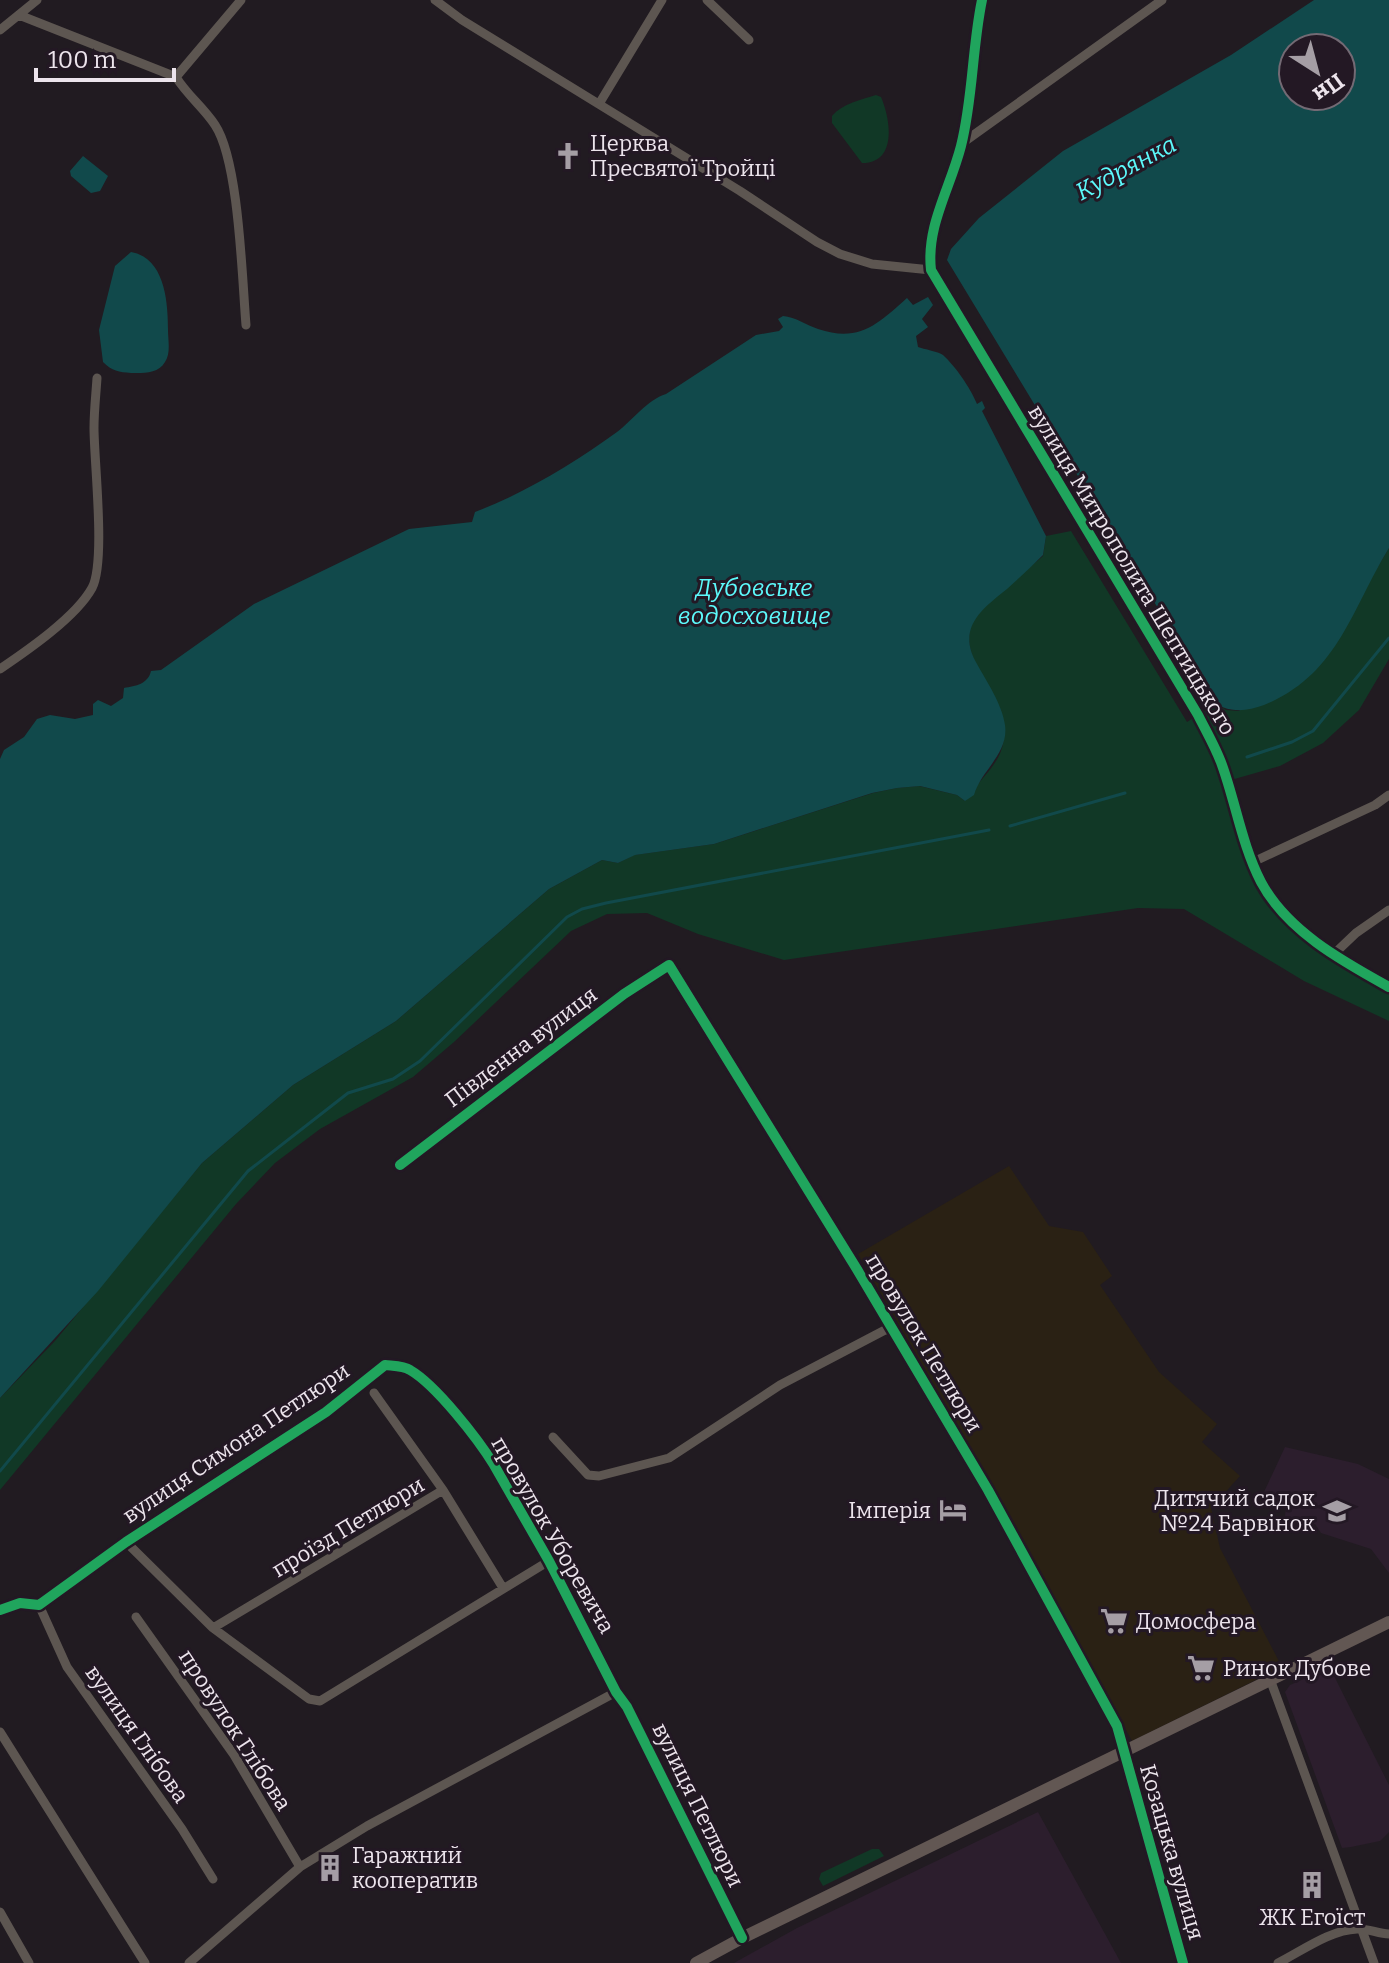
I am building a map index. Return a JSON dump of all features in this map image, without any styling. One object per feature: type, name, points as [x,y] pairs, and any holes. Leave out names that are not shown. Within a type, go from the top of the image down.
[{"type":"street","points":[[0,30],[37,0]]},
{"type":"street","points":[[176,77],[241,0]]},
{"type":"street","points":[[435,0],[462,20],[817,242],[840,254],[872,264],[931,270],[928,249],[932,227],[961,144],[980,1]]},
{"type":"street","points":[[599,104],[662,0]]},
{"type":"street","points":[[707,0],[749,40]]},
{"type":"street","points":[[961,144],[1162,0]]},
{"type":"street","points":[[19,15],[176,77],[216,126],[233,182],[246,325]]},
{"type":"street","name":"вулиця Митрополита Шептицького","points":[[931,270],[1198,715],[1222,763],[1240,830],[1262,883],[1279,908],[1301,930],[1349,965],[1389,987]]},
{"type":"street","points":[[0,669],[44,639],[84,599],[96,578],[99,549],[94,424],[97,378]]},
{"type":"street","points":[[1253,862],[1375,805],[1389,795]]},
{"type":"street","points":[[1335,953],[1356,933],[1389,910]]},
{"type":"street","name":"Південна вулиця","points":[[400,1165],[624,994],[669,965]]},
{"type":"street","name":"провулок Петлюри","points":[[669,965],[988,1490],[1117,1726],[1123,1752]]},
{"type":"street","name":"провулок Петлюри","points":[[553,1437],[588,1475],[599,1476],[669,1458],[780,1385],[885,1330],[893,1330]]},
{"type":"street","name":"провулок Уборевича","points":[[368,1377],[385,1365],[409,1369],[446,1403],[485,1450],[549,1561],[616,1692]]},
{"type":"street","name":"вулиця Симона Петлюри","points":[[39,1605],[126,1542],[326,1412],[368,1377]]},
{"type":"street","points":[[374,1393],[443,1490]]},
{"type":"street","name":"проїзд Петлюри","points":[[213,1628],[443,1490],[503,1588]]},
{"type":"street","points":[[126,1542],[213,1628],[309,1699],[320,1701],[549,1561]]},
{"type":"street","points":[[0,1610],[20,1603],[39,1605]]},
{"type":"street","name":"вулиця Глібова","points":[[39,1605],[67,1667],[182,1829],[213,1879]]},
{"type":"street","name":"провулок Глібова","points":[[136,1617],[234,1755],[300,1867]]},
{"type":"street","points":[[696,1963],[1389,1622]]},
{"type":"street","points":[[1270,1679],[1374,1963]]},
{"type":"street","points":[[189,1963],[300,1867],[367,1826],[616,1692]]},
{"type":"street","name":"вулиця Петлюри","points":[[616,1692],[633,1719],[742,1938]]},
{"type":"street","points":[[0,1732],[145,1963]]},
{"type":"street","name":"Козацька вулиця","points":[[1123,1752],[1183,1963]]},
{"type":"street","points":[[0,1912],[29,1963]]},
{"type":"street","points":[[1278,1963],[1332,1935],[1361,1928],[1389,1934]]},
{"type":"shaded area","points":[[1009,1166],[1049,1226],[1083,1232],[1112,1276],[1100,1285],[1159,1372],[1217,1424],[1202,1442],[1240,1476],[1211,1508],[1220,1548],[1282,1667],[1132,1741],[996,1493],[858,1254]]},
{"type":"shaded area","name":"Дитячий садок №24 Барвінок","points":[[1285,1447],[1358,1464],[1389,1479],[1389,1573],[1371,1549],[1321,1533],[1315,1524],[1307,1526],[1291,1521],[1285,1516],[1286,1507],[1279,1505],[1271,1509],[1266,1504],[1264,1492]]},
{"type":"shaded area","points":[[1331,1670],[1389,1785],[1389,1832],[1380,1841],[1342,1848],[1285,1692],[1290,1685],[1306,1678],[1308,1681]]},
{"type":"shaded area","points":[[1038,1812],[1121,1963],[734,1963],[797,1928]]},
{"type":"green space","points":[[876,95],[881,97],[887,117],[888,139],[881,156],[862,163],[832,123],[832,116],[847,105]]},
{"type":"green space","points":[[1071,531],[1187,722],[1216,704],[1226,710],[1239,711],[1368,583],[1389,548],[1389,659],[1359,710],[1323,743],[1280,766],[1231,780],[1223,767],[1235,831],[1257,886],[1297,935],[1346,969],[1389,993],[1389,1021],[1304,981],[1184,909],[1138,908],[784,960],[698,934],[647,913],[607,914],[571,931],[413,1077],[320,1129],[275,1163],[236,1204],[0,1490],[0,1398],[55,1341],[202,1163],[293,1085],[396,1021],[549,889],[602,860],[618,863],[634,855],[714,844],[873,793],[919,786],[957,795],[965,801],[998,757],[1004,733],[1002,716],[972,654],[969,639],[972,624],[993,598],[1043,556],[1046,536]]},
{"type":"green space","points":[[872,1849],[879,1849],[884,1856],[823,1886],[819,1879],[821,1873]]},
{"type":"water","name":"Кудрянка","points":[[1314,0],[1389,0],[1389,548],[1326,658],[1309,677],[1264,705],[1240,710],[1216,704],[947,260],[951,249],[979,218],[1063,151],[1231,55]]},
{"type":"water","points":[[83,156],[108,176],[100,191],[91,193],[71,176],[70,171]]},
{"type":"water","points":[[131,252],[142,256],[158,272],[167,307],[167,358],[159,369],[146,373],[119,371],[103,362],[99,330],[115,266]]},
{"type":"water","name":"Дубовське водосховище","points":[[928,297],[933,305],[922,319],[928,327],[916,336],[918,347],[943,355],[962,377],[977,404],[982,401],[985,408],[982,411],[1046,536],[1043,555],[981,612],[971,630],[971,651],[997,701],[1005,725],[1003,745],[974,795],[965,801],[957,795],[920,786],[872,793],[714,844],[635,855],[618,863],[602,860],[549,889],[396,1021],[293,1085],[202,1163],[98,1291],[0,1398],[0,759],[4,750],[24,737],[37,719],[50,715],[75,719],[93,715],[93,704],[98,700],[111,706],[123,698],[124,688],[144,682],[151,671],[161,670],[254,604],[409,529],[472,522],[475,512],[531,487],[566,466],[617,432],[653,401],[756,335],[779,331],[783,327],[778,319],[783,316],[818,329],[845,334],[877,323],[907,298],[913,305]]},
{"type":"waterway","points":[[1247,757],[1292,742],[1313,731],[1389,638]]},
{"type":"waterway","points":[[1010,826],[1125,793]]},
{"type":"waterway","points":[[0,1471],[248,1171],[348,1093],[393,1079],[420,1061],[567,917],[582,909],[606,903],[989,830]]},
{"type":"cycle path","points":[[982,0],[965,128],[935,223],[931,270],[1198,715],[1222,765],[1254,868],[1272,900],[1317,943],[1389,987]]},
{"type":"cycle path","points":[[400,1165],[624,994],[669,965],[858,1271],[988,1490],[1117,1726],[1183,1963]]},
{"type":"cycle path","points":[[0,1610],[20,1603],[39,1605],[126,1542],[326,1412],[385,1365],[408,1369],[444,1400],[494,1465],[549,1561],[616,1692],[627,1707],[742,1938]]},
{"type":"place","name":"Церква Пресвятої Тройці","points":[[568,156]]},
{"type":"place","name":"Імперія","points":[[953,1510]]},
{"type":"place","name":"Дитячий садок №24 Барвінок","points":[[1337,1511]]},
{"type":"place","name":"Домосфера","points":[[1114,1621]]},
{"type":"place","name":"Ринок Дубове","points":[[1201,1668]]},
{"type":"place","name":"Гаражний кооператив","points":[[330,1868]]},
{"type":"place","name":"ЖК Егоїст","points":[[1312,1885]]}]
